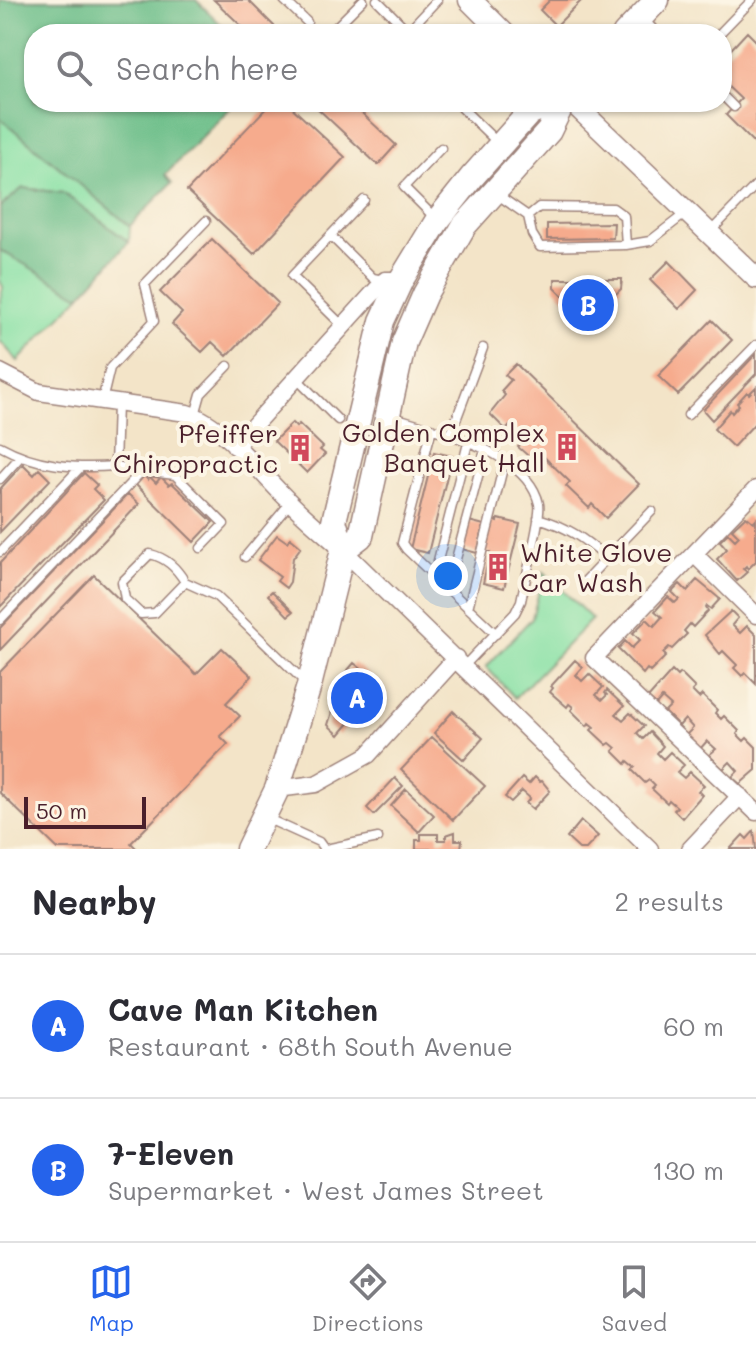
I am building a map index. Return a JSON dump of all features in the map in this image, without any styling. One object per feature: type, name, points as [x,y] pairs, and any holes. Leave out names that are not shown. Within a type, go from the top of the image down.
[{"type":"main road","points":[[470,0],[494,24]]},
{"type":"main road","points":[[248,849],[277,789],[309,686],[343,550],[334,521],[347,424],[393,280],[500,144],[531,112]]},
{"type":"main road","points":[[343,550],[361,536],[404,342],[425,294],[464,226],[492,191],[549,131],[558,112]]},
{"type":"street","points":[[582,112],[756,278]]},
{"type":"street","points":[[235,446],[393,280]]},
{"type":"street","points":[[0,372],[39,392],[195,415],[235,446],[290,503],[460,662],[650,849]]},
{"type":"street","points":[[756,489],[594,658],[756,812]]},
{"type":"street","points":[[694,554],[756,615]]},
{"type":"street","points":[[277,789],[316,784],[368,755],[460,662]]},
{"type":"street","points":[[690,849],[740,796]]},
{"type":"lane","points":[[284,0],[307,22]]},
{"type":"lane","points":[[339,24],[363,0]]},
{"type":"lane","points":[[377,0],[401,24]]},
{"type":"lane","points":[[416,24],[437,0]]},
{"type":"lane","points":[[729,24],[752,0]]},
{"type":"lane","points":[[466,112],[500,144]]},
{"type":"lane","points":[[437,221],[404,187],[441,148]]},
{"type":"lane","points":[[709,233],[756,185]]},
{"type":"lane","points":[[492,191],[528,216],[532,234],[540,247],[626,245],[650,241],[687,212]]},
{"type":"lane","points":[[344,328],[292,276],[364,200]]},
{"type":"lane","points":[[528,216],[539,207],[613,208],[624,216],[626,245]]},
{"type":"lane","points":[[115,466],[110,368],[154,321],[145,284],[206,221]]},
{"type":"lane","points":[[331,236],[373,278],[393,280]]},
{"type":"lane","points":[[688,415],[756,345]]},
{"type":"lane","points":[[450,436],[483,348]]},
{"type":"lane","points":[[195,415],[201,394],[228,366]]},
{"type":"lane","points":[[297,379],[347,424]]},
{"type":"lane","points":[[387,415],[432,428],[505,460],[514,466],[534,491],[540,507],[521,601],[515,613],[496,634],[460,662]]},
{"type":"lane","points":[[432,428],[402,543],[496,634]]},
{"type":"lane","points":[[434,576],[468,443]]},
{"type":"lane","points":[[0,446],[39,462],[79,469],[115,466],[175,475],[224,524],[201,548]]},
{"type":"lane","points":[[448,589],[485,450]]},
{"type":"lane","points":[[0,479],[21,456]]},
{"type":"lane","points":[[468,608],[505,460]]},
{"type":"lane","points":[[0,552],[79,469]]},
{"type":"lane","points":[[0,620],[142,471]]},
{"type":"lane","points":[[245,557],[290,503]]},
{"type":"lane","points":[[585,581],[652,511]]},
{"type":"lane","points":[[538,518],[563,525],[607,558]]},
{"type":"lane","points":[[185,582],[155,613],[141,614],[125,599],[122,582],[150,554],[164,558],[185,582],[216,596],[309,686]]},
{"type":"lane","points":[[264,817],[319,842],[325,849],[378,838]]},
{"type":"green space","points":[[0,0],[196,0],[221,24],[24,24],[24,112],[226,112],[165,175],[172,183],[130,226],[0,118]]},
{"type":"green space","points":[[0,118],[130,226],[129,242],[63,193],[23,188],[0,207]]},
{"type":"green space","points":[[23,188],[63,193],[129,242],[80,296],[0,250],[0,207]]},
{"type":"green space","points":[[0,250],[80,296],[18,361],[0,341],[3,287],[0,281]]},
{"type":"green space","points":[[544,572],[592,619],[515,698],[486,667],[532,618]]},
{"type":"building","points":[[214,0],[248,0],[272,24],[239,24]]},
{"type":"building","points":[[550,0],[582,0],[558,24],[554,24],[540,10]]},
{"type":"building","points":[[747,32],[756,41],[756,145],[726,115],[741,99],[732,90],[732,48]]},
{"type":"building","points":[[262,112],[297,112],[345,157],[254,254],[187,191]]},
{"type":"building","points":[[321,112],[361,112],[396,145],[378,165]]},
{"type":"building","points":[[614,223],[613,238],[547,239],[547,224]]},
{"type":"building","points":[[212,239],[278,303],[227,356],[212,342],[202,352],[172,324],[182,313],[160,292]]},
{"type":"building","points":[[669,261],[697,290],[679,309],[650,280]]},
{"type":"building","points":[[555,279],[622,279],[621,289],[588,321],[555,288]]},
{"type":"building","points":[[712,320],[732,340],[678,395],[658,376]]},
{"type":"building","points":[[756,354],[756,374],[712,420],[703,410]]},
{"type":"building","name":"Golden Complex Banquet Hall","points":[[516,364],[639,484],[606,518],[592,504],[589,508],[566,486],[570,482],[541,454],[534,461],[518,447],[525,439],[511,425],[506,430],[490,414],[505,395],[501,391],[511,380],[505,375]]},
{"type":"building","points":[[756,387],[756,422],[733,447],[714,429],[730,410],[732,413],[747,392],[749,394]]},
{"type":"building","name":"Pfeiffer Chiropractic","points":[[292,423],[296,427],[299,424],[323,447],[320,450],[325,454],[307,473],[274,441]]},
{"type":"building","points":[[434,452],[452,456],[428,553],[410,549]]},
{"type":"building","points":[[23,464],[34,475],[39,469],[50,480],[0,532],[0,489]]},
{"type":"building","points":[[84,473],[97,485],[93,489],[104,500],[0,607],[0,563]]},
{"type":"building","points":[[144,476],[156,483],[161,477],[169,485],[172,483],[213,522],[194,542],[136,485]]},
{"type":"building","points":[[128,494],[139,504],[0,650],[0,628]]},
{"type":"building","points":[[746,516],[753,522],[756,519],[756,561],[748,569],[746,566],[743,569],[747,572],[737,581],[717,559],[727,549],[720,541],[728,533],[735,540],[739,536],[732,529]]},
{"type":"building","name":"White Glove Car Wash","points":[[498,519],[520,524],[504,588],[483,583],[490,552],[483,551],[490,520],[498,522]]},
{"type":"building","points":[[469,521],[484,525],[477,553],[462,549]]},
{"type":"building","points":[[277,535],[287,542],[290,538],[301,547],[293,558],[290,582],[286,588],[277,581],[280,577],[258,560]]},
{"type":"building","points":[[94,575],[196,674],[222,648],[252,676],[226,703],[240,716],[220,736],[228,744],[131,843],[137,849],[58,849],[0,793],[0,672]]},
{"type":"building","points":[[697,580],[720,599],[711,609],[707,606],[708,611],[693,627],[690,624],[684,631],[687,634],[672,649],[669,647],[663,653],[666,656],[650,672],[647,669],[643,674],[618,649],[625,641],[632,648],[640,640],[633,633],[647,619],[654,626],[662,617],[655,611],[668,597],[675,603],[679,599],[672,592],[680,584],[687,591]]},
{"type":"building","points":[[272,591],[293,612],[288,616],[268,595]]},
{"type":"building","points":[[731,611],[738,618],[732,625],[740,633],[747,626],[756,635],[756,684],[745,673],[742,676],[734,668],[737,665],[723,651],[720,654],[705,635]]},
{"type":"building","points":[[575,660],[583,667],[576,675],[582,681],[589,674],[603,687],[596,695],[602,700],[607,690],[624,706],[616,714],[623,720],[630,713],[644,726],[637,733],[643,739],[650,732],[663,746],[657,753],[663,759],[670,752],[684,765],[677,772],[684,778],[690,772],[704,785],[698,791],[702,795],[682,818],[674,810],[677,807],[669,800],[667,803],[652,789],[655,786],[649,780],[645,783],[632,770],[635,767],[628,761],[626,764],[613,751],[616,748],[610,743],[607,745],[591,730],[594,727],[589,723],[587,726],[571,710],[573,707],[569,704],[567,707],[550,692],[551,686]]},
{"type":"building","points":[[354,663],[383,686],[339,735],[328,725],[334,705],[341,710],[346,703],[334,694],[345,681],[341,678]]},
{"type":"building","points":[[672,671],[677,676],[680,673],[695,688],[692,691],[699,698],[702,695],[717,710],[715,713],[721,719],[724,716],[744,741],[747,738],[756,747],[756,770],[740,784],[732,777],[738,771],[730,762],[723,769],[709,755],[716,749],[707,741],[700,749],[686,735],[693,728],[685,719],[679,726],[665,712],[671,706],[662,698],[656,705],[648,698]]},
{"type":"building","points":[[453,711],[483,738],[464,760],[434,733]]},
{"type":"building","points":[[432,737],[485,786],[453,820],[401,770]]},
{"type":"building","points":[[535,777],[550,791],[533,809],[526,803],[530,798],[522,791],[511,802],[505,797],[522,778],[529,784]]},
{"type":"building","points":[[395,778],[403,786],[374,815],[367,808]]},
{"type":"building","points":[[406,789],[434,815],[419,832],[391,806]]},
{"type":"building","points":[[581,821],[598,836],[586,849],[579,849],[567,838]]},
{"type":"building","points":[[754,831],[756,849],[730,849],[743,835],[747,839]]},
{"type":"building","points":[[455,832],[455,840],[462,840],[461,849],[416,849],[416,840],[421,840],[421,834],[438,834],[438,840],[446,840],[446,835]]},
{"type":"place","name":"7-Eleven","points":[[588,305]]},
{"type":"place","name":"Golden Complex Banquet Hall","points":[[567,447]]},
{"type":"place","name":"Pfeiffer Chiropractic","points":[[300,448]]},
{"type":"place","name":"White Glove Car Wash","points":[[498,567]]},
{"type":"place","name":"Cave Man Kitchen","points":[[357,698]]}]
